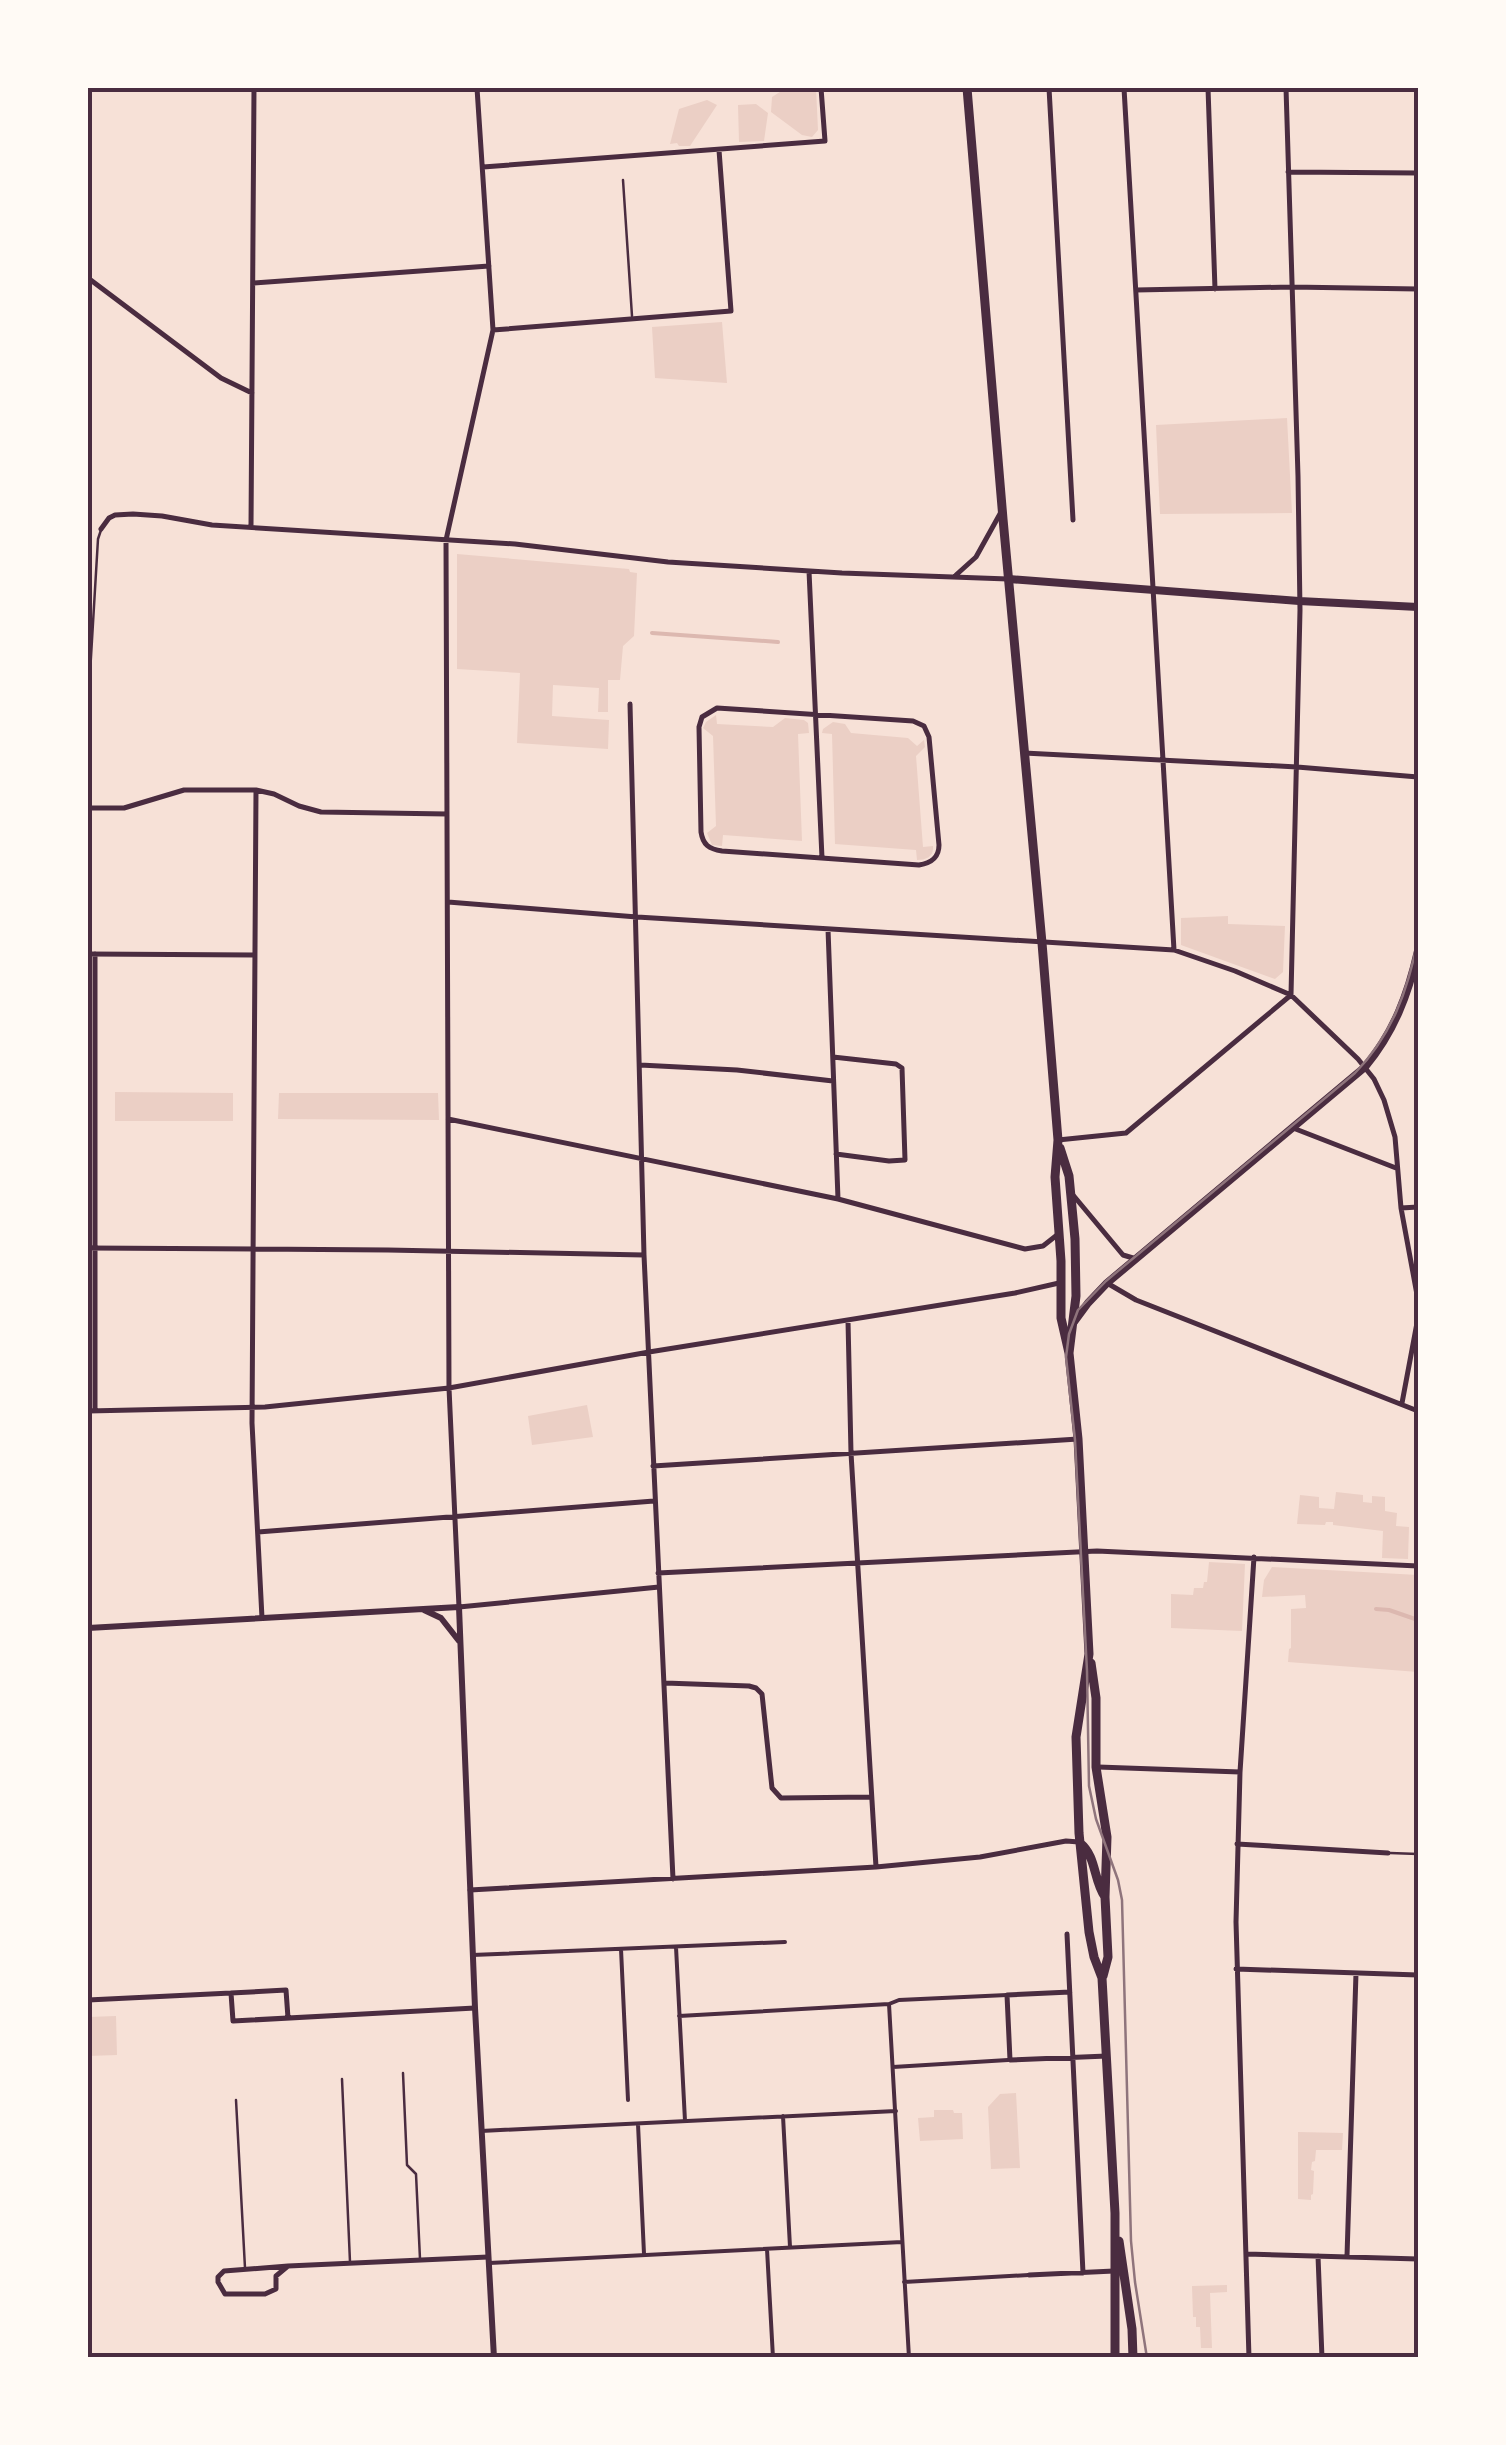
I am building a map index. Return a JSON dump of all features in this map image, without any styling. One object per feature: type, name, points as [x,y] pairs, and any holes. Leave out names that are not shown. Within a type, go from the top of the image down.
[{"type":"main road","points":[[967,88],[1058,1140],[1055,1177],[1061,1318],[1069,1353],[1078,1439],[1089,1654],[1096,1698],[1096,1767],[1106,1836],[1108,1956],[1102,1978]]},
{"type":"main road","points":[[1008,579],[1418,607]]},
{"type":"main road","points":[[1074,1322],[1107,1283],[1364,1067],[1397,1021],[1418,951]]},
{"type":"main road","points":[[1058,1140],[1069,1176],[1076,1273],[1069,1353]]},
{"type":"main road","points":[[1089,1654],[1076,1736],[1079,1842],[1089,1932],[1102,1978],[1115,2213],[1114,2358]]},
{"type":"main road","points":[[1079,1842],[1088,1850],[1097,1872],[1098,1888],[1106,1897]]},
{"type":"main road","points":[[1115,2213],[1133,2358]]},
{"type":"street","points":[[251,527],[254,88]]},
{"type":"street","points":[[477,88],[494,330],[446,540],[450,1388],[472,1955],[494,2358]]},
{"type":"street","points":[[482,167],[825,141],[822,88]]},
{"type":"street","points":[[1050,88],[1073,520]]},
{"type":"street","points":[[1124,88],[1174,950]]},
{"type":"street","points":[[1208,88],[1215,290]]},
{"type":"street","points":[[1058,1140],[1126,1134],[1291,995],[1299,600],[1286,88]]},
{"type":"street","points":[[494,330],[731,311],[719,150]]},
{"type":"street","points":[[1288,172],[1418,173]]},
{"type":"street","points":[[253,283],[489,266]]},
{"type":"street","points":[[88,278],[220,378],[252,392]]},
{"type":"street","points":[[1136,290],[1418,289]]},
{"type":"street","points":[[954,578],[976,556],[1002,510]]},
{"type":"street","points":[[101,529],[109,518],[123,514],[162,516],[212,526],[515,544],[668,562],[1008,579]]},
{"type":"street","points":[[808,571],[822,858]]},
{"type":"street","points":[[630,704],[644,1254],[673,1879]]},
{"type":"street","points":[[722,708],[913,722],[927,728],[939,845],[934,860],[919,865],[822,858],[713,850],[705,844],[701,832],[699,727],[707,712],[722,708]]},
{"type":"street","points":[[1024,753],[1418,777]]},
{"type":"street","points":[[88,808],[124,808],[184,790],[256,790],[321,812],[447,814]]},
{"type":"street","points":[[256,790],[253,1408],[262,1618]]},
{"type":"street","points":[[448,902],[1174,950],[1291,995],[1364,1067],[1384,1100],[1394,1138],[1401,1208],[1418,1300],[1418,1323],[1402,1403]]},
{"type":"street","points":[[828,929],[838,1199]]},
{"type":"street","points":[[255,955],[92,954],[91,1411],[300,1405],[450,1388],[1061,1283]]},
{"type":"street","points":[[832,1057],[896,1064],[902,1068],[905,1160],[836,1154]]},
{"type":"street","points":[[640,1065],[737,1070],[833,1081]]},
{"type":"street","points":[[448,1119],[838,1199],[1025,1248],[1043,1246],[1058,1233]]},
{"type":"street","points":[[1293,1128],[1396,1168]]},
{"type":"street","points":[[1070,1192],[1123,1255],[1136,1258]]},
{"type":"street","points":[[1401,1208],[1418,1206]]},
{"type":"street","points":[[91,1248],[644,1254]]},
{"type":"street","points":[[1107,1283],[1136,1300],[1418,1410]]},
{"type":"street","points":[[848,1320],[851,1453],[876,1867]]},
{"type":"street","points":[[654,1466],[1078,1439]]},
{"type":"street","points":[[258,1532],[655,1500]]},
{"type":"street","points":[[658,1573],[1084,1551],[1418,1566]]},
{"type":"street","points":[[1249,2358],[1236,1969],[1240,1772],[1254,1557]]},
{"type":"street","points":[[88,1628],[459,1607],[659,1587]]},
{"type":"street","points":[[422,1609],[441,1618],[459,1642]]},
{"type":"street","points":[[664,1683],[756,1688],[762,1694],[772,1788],[781,1798],[871,1797]]},
{"type":"street","points":[[1096,1767],[1240,1772]]},
{"type":"street","points":[[470,1890],[876,1867],[1079,1842]]},
{"type":"street","points":[[1238,1844],[1388,1852]]},
{"type":"street","points":[[1067,1934],[1083,2273]]},
{"type":"street","points":[[472,1955],[785,1942]]},
{"type":"street","points":[[676,1946],[684,2122]]},
{"type":"street","points":[[621,1949],[628,2100]]},
{"type":"street","points":[[1236,1969],[1418,1975]]},
{"type":"street","points":[[1347,2256],[1356,1973]]},
{"type":"street","points":[[88,2000],[286,1990],[288,2018]]},
{"type":"street","points":[[680,2016],[1070,1992]]},
{"type":"street","points":[[231,1993],[233,2021],[475,2008]]},
{"type":"street","points":[[1007,1995],[1010,2060]]},
{"type":"street","points":[[889,2004],[909,2358]]},
{"type":"street","points":[[893,2067],[1107,2056]]},
{"type":"street","points":[[481,2131],[896,2111]]},
{"type":"street","points":[[784,2116],[790,2247]]},
{"type":"street","points":[[638,2124],[644,2255]]},
{"type":"street","points":[[288,2266],[276,2276],[276,2289],[265,2294],[226,2294],[218,2282],[224,2271],[288,2266],[902,2242]]},
{"type":"street","points":[[767,2249],[773,2358]]},
{"type":"street","points":[[1245,2254],[1418,2260]]},
{"type":"street","points":[[1318,2256],[1322,2358]]},
{"type":"street","points":[[904,2282],[1114,2271]]},
{"type":"lane","points":[[623,180],[632,317]]},
{"type":"lane","points":[[88,707],[101,529]]},
{"type":"lane","points":[[1065,1334],[1074,1322]]},
{"type":"lane","points":[[1388,1852],[1418,1854]]},
{"type":"lane","points":[[403,2073],[407,2166],[416,2174],[420,2260]]},
{"type":"lane","points":[[342,2079],[350,2264]]},
{"type":"lane","points":[[236,2100],[246,2270]]},
{"type":"shaded area","points":[[786,88],[816,88],[818,130],[812,137],[802,135],[771,112],[772,97]]},
{"type":"shaded area","points":[[707,100],[717,105],[690,146],[670,144],[679,109]]},
{"type":"shaded area","points":[[756,104],[768,113],[764,141],[739,142],[738,105]]},
{"type":"shaded area","points":[[722,322],[727,383],[655,378],[652,327]]},
{"type":"shaded area","points":[[1287,418],[1292,513],[1160,514],[1156,425]]},
{"type":"shaded area","points":[[457,554],[629,569],[637,573],[634,636],[623,646],[620,680],[608,680],[608,712],[598,712],[599,688],[553,685],[552,716],[609,720],[608,749],[517,743],[520,673],[457,669]]},
{"type":"shaded area","points":[[716,715],[717,724],[773,727],[785,718],[808,723],[809,733],[798,734],[802,841],[723,835],[722,846],[712,845],[707,833],[716,826],[713,736],[703,728]]},
{"type":"shaded area","points":[[833,722],[845,724],[851,733],[908,738],[917,746],[924,740],[925,747],[916,756],[923,847],[933,846],[929,857],[917,860],[916,850],[835,844],[832,734],[822,733]]},
{"type":"shaded area","points":[[1228,916],[1228,924],[1285,926],[1283,972],[1275,979],[1181,945],[1181,918]]},
{"type":"shaded area","points":[[115,1092],[233,1093],[233,1121],[115,1121]]},
{"type":"shaded area","points":[[279,1093],[438,1093],[439,1120],[278,1119]]},
{"type":"shaded area","points":[[587,1405],[593,1437],[532,1445],[528,1416]]},
{"type":"shaded area","points":[[1336,1492],[1363,1495],[1363,1502],[1372,1503],[1372,1496],[1385,1497],[1385,1511],[1397,1513],[1396,1526],[1409,1527],[1408,1559],[1382,1558],[1383,1531],[1333,1522],[1297,1524],[1300,1495],[1319,1497],[1319,1508],[1334,1509]]},
{"type":"shaded area","points":[[1209,1562],[1245,1564],[1242,1631],[1171,1628],[1171,1594],[1193,1595],[1194,1588],[1203,1588]]},
{"type":"shaded area","points":[[1272,1567],[1418,1575],[1418,1672],[1288,1662],[1291,1609],[1306,1608],[1305,1595],[1262,1597],[1264,1580]]},
{"type":"shaded area","points":[[116,2016],[117,2055],[88,2056],[88,2017]]},
{"type":"shaded area","points":[[1016,2093],[1020,2168],[991,2169],[988,2107],[1000,2094]]},
{"type":"shaded area","points":[[934,2110],[962,2113],[963,2139],[920,2141],[918,2118],[934,2117]]},
{"type":"shaded area","points":[[1298,2132],[1343,2133],[1342,2150],[1316,2150],[1311,2200],[1298,2199]]},
{"type":"shaded area","points":[[1227,2285],[1227,2292],[1210,2293],[1212,2348],[1201,2348],[1200,2327],[1196,2327],[1193,2317],[1192,2286]]},
{"type":"waterway","points":[[652,633],[778,642]]},
{"type":"waterway","points":[[1376,1609],[1418,1620]]},
{"type":"tram line","points":[[1147,2358],[1131,2241],[1122,1900],[1089,1786],[1075,1440],[1066,1357],[1069,1334],[1078,1310],[1106,1281],[1355,1073],[1379,1043],[1397,1011],[1418,939]]}]
